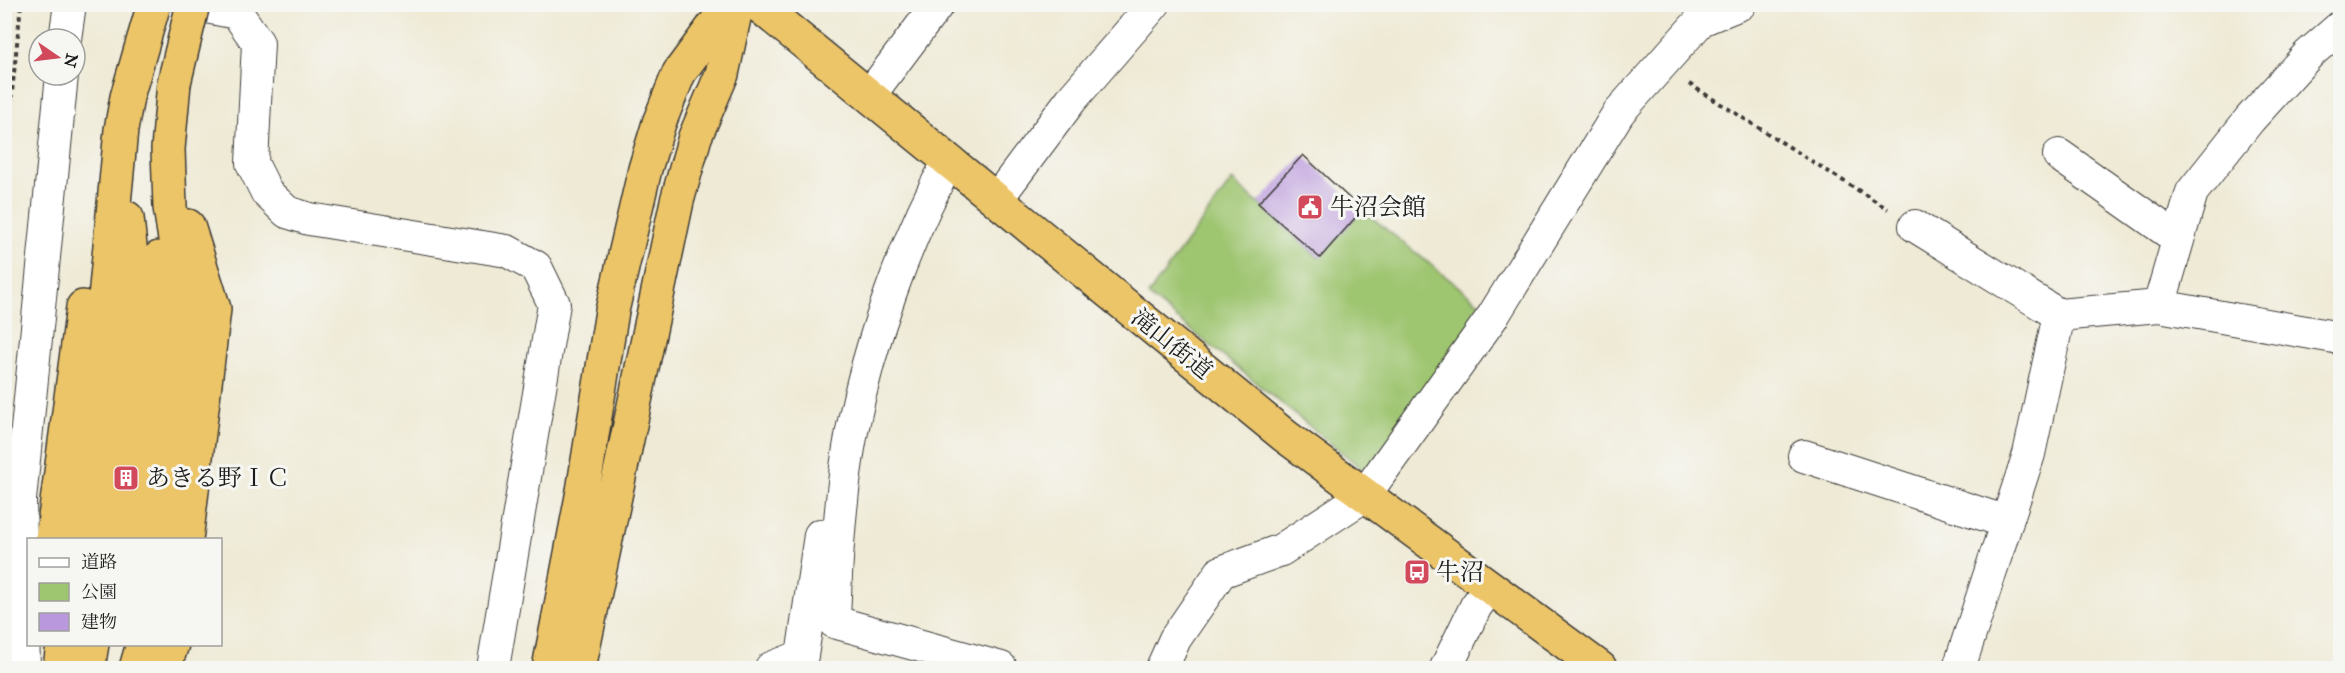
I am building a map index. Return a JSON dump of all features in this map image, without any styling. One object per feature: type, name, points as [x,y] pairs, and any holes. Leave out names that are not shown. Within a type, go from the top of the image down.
[{"type":"highway","points":[[127,97],[130,4]]},
{"type":"highway","points":[[52,538],[89,260],[127,97],[154,4]]},
{"type":"highway","points":[[133,538],[159,340],[162,171],[174,83],[192,4]]},
{"type":"highway","points":[[549,669],[583,491],[612,311],[645,169],[659,123],[679,73],[730,4]]},
{"type":"highway","points":[[579,669],[677,201],[695,137],[722,74],[737,4]]},
{"type":"highway","name":"滝山街道","points":[[757,4],[1286,436],[1600,669]]},
{"type":"highway","points":[[159,538],[184,344],[178,265],[170,207],[168,149],[174,83]]},
{"type":"highway","points":[[76,538],[98,372],[121,130]]},
{"type":"highway","points":[[106,538],[128,376],[132,311],[133,275],[121,130]]},
{"type":"highway","points":[[168,149],[180,203],[214,309],[186,538]]},
{"type":"highway","points":[[38,669],[39,646]]},
{"type":"highway","points":[[60,669],[63,646]]},
{"type":"highway","points":[[88,669],[92,646]]},
{"type":"highway","points":[[116,669],[119,646]]},
{"type":"highway","points":[[136,669],[143,646]]},
{"type":"highway","points":[[164,669],[172,646]]},
{"type":"street","points":[[67,27],[70,4]]},
{"type":"street","points":[[192,4],[237,13],[258,43],[252,163],[267,193],[287,212],[309,219],[507,251],[536,267],[554,304],[493,669]]},
{"type":"street","points":[[869,96],[938,4]]},
{"type":"street","points":[[996,200],[1071,100],[1154,4]]},
{"type":"street","points":[[1162,669],[1175,639],[1221,572],[1281,550],[1364,496],[1493,316],[1619,112],[1701,20],[1740,4]]},
{"type":"street","points":[[2159,306],[2192,192],[2250,119],[2309,54],[2340,27]]},
{"type":"street","points":[[24,669],[20,500],[61,87]]},
{"type":"street","points":[[2059,155],[2178,239]]},
{"type":"street","points":[[949,161],[927,201],[883,316],[852,431],[836,558],[834,622],[1001,669]]},
{"type":"street","points":[[1915,226],[2059,315],[2159,306],[2340,338]]},
{"type":"street","points":[[1959,669],[2040,412],[2059,315]]},
{"type":"street","points":[[771,669],[802,656],[831,459],[852,431]]},
{"type":"street","points":[[1804,456],[2007,522]]},
{"type":"street","points":[[1446,669],[1476,606],[1490,588]]},
{"type":"path","points":[[4,171],[21,4]]},
{"type":"path","points":[[1660,66],[1915,226]]},
{"type":"green space","points":[[1232,180],[1319,258],[1362,210],[1484,307],[1366,472],[1148,295]]},
{"type":"building","name":"牛沼会館","points":[[1303,155],[1362,210],[1320,258],[1258,203]]},
{"type":"place","name":"牛沼会館","points":[[1310,207]]},
{"type":"place","name":"あきる野ＩＣ","points":[[126,478]]},
{"type":"place","name":"牛沼","points":[[1417,572]]}]
